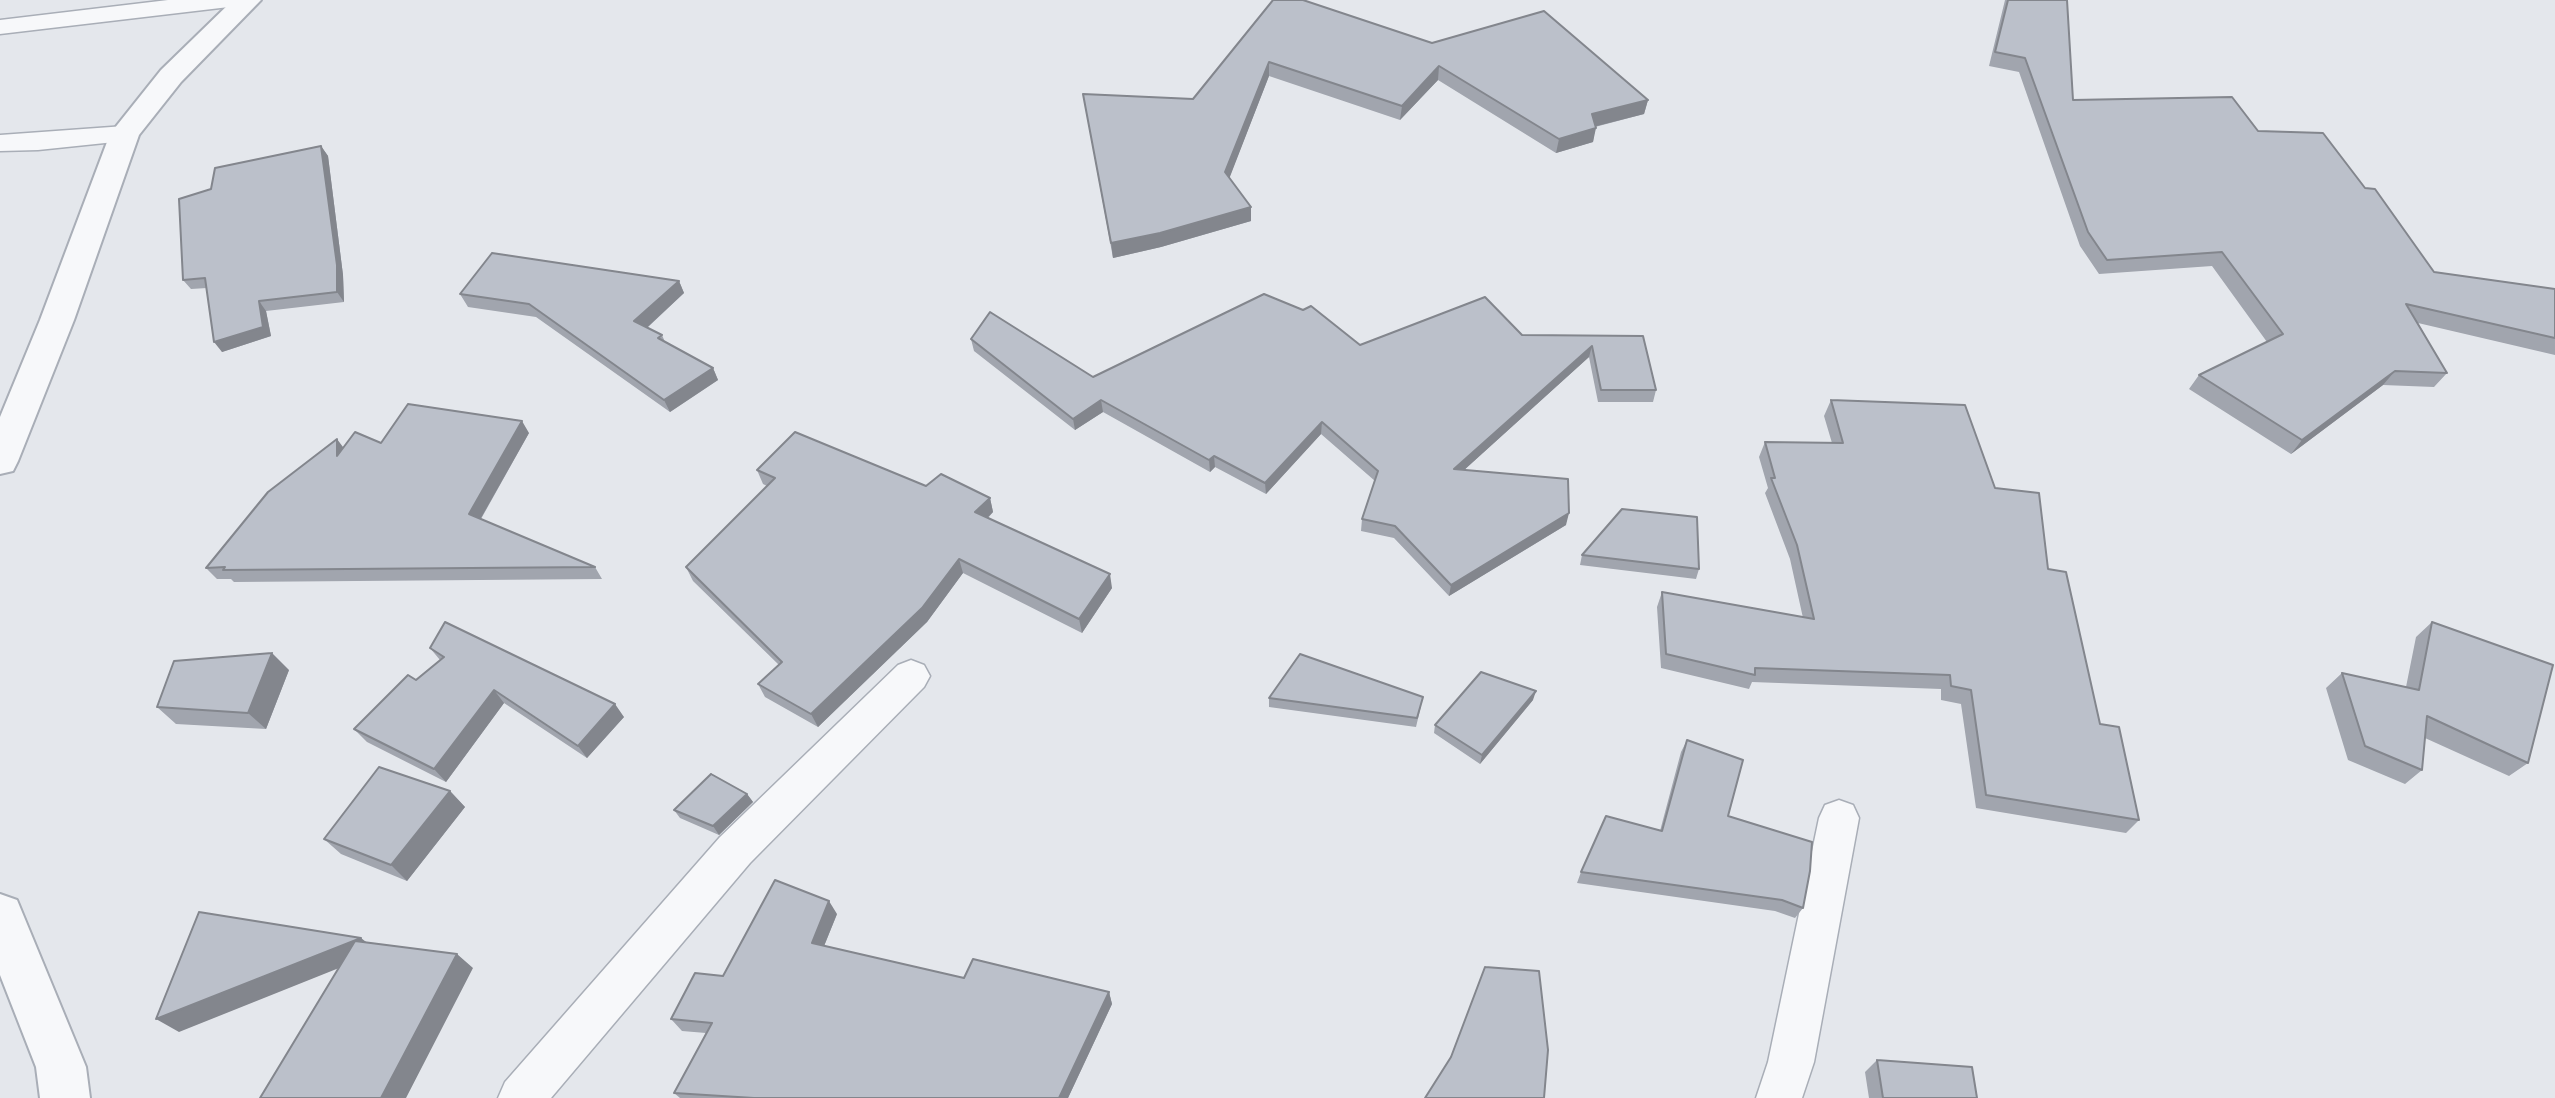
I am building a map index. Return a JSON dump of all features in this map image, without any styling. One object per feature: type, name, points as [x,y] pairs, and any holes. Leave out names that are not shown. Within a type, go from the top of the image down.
[{"type":"street","points":[[0,461],[57,320],[125,134],[171,76],[248,0]]},
{"type":"street","points":[[0,916],[61,1067],[65,1098]]},
{"type":"lane","points":[[0,27],[229,0]]},
{"type":"lane","points":[[0,143],[125,134]]},
{"type":"lane","points":[[521,1098],[735,850],[911,676]]},
{"type":"lane","points":[[1779,1098],[1791,1062],[1839,818]]},
{"type":"building","points":[[1273,0],[1303,0],[1432,43],[1544,11],[1648,100],[1592,114],[1596,128],[1559,139],[1439,66],[1402,106],[1269,62],[1225,172],[1251,207],[1160,233],[1111,243],[1083,94],[1193,99]]},
{"type":"building","points":[[2008,0],[2067,0],[2073,100],[2232,97],[2258,131],[2323,133],[2365,188],[2375,189],[2434,272],[2555,289],[2555,338],[2406,304],[2447,373],[2395,371],[2302,440],[2199,375],[2283,334],[2222,252],[2107,260],[2088,232],[2025,58],[1995,52]]},
{"type":"building","points":[[321,146],[337,265],[337,292],[259,301],[263,327],[214,342],[205,278],[183,280],[179,199],[211,189],[215,168]]},
{"type":"building","points":[[492,253],[679,281],[634,321],[662,335],[658,338],[713,368],[664,400],[529,304],[460,294]]},
{"type":"building","points":[[1264,294],[1303,310],[1311,306],[1360,345],[1485,297],[1522,335],[1643,336],[1656,390],[1601,390],[1592,346],[1454,469],[1568,479],[1569,513],[1451,585],[1395,526],[1362,519],[1378,471],[1322,422],[1265,483],[1214,456],[1209,460],[1101,400],[1073,419],[971,339],[990,312],[1093,377]]},
{"type":"building","points":[[1831,400],[1965,405],[1995,488],[2039,493],[2048,569],[2066,572],[2100,724],[2119,727],[2139,820],[1986,795],[1971,690],[1951,686],[1950,675],[1755,668],[1755,675],[1666,654],[1662,592],[1814,619],[1797,545],[1771,478],[1775,478],[1765,442],[1843,443]]},
{"type":"building","points":[[408,404],[522,421],[469,514],[595,567],[206,568],[268,492],[337,439],[337,456],[355,432],[381,443]]},
{"type":"building","points":[[795,432],[926,486],[941,474],[990,498],[975,512],[1110,574],[1079,619],[959,559],[922,608],[811,714],[758,684],[782,662],[686,567],[775,478],[757,470]]},
{"type":"building","points":[[1622,509],[1697,517],[1699,569],[1582,555]]},
{"type":"building","points":[[445,622],[615,704],[578,746],[494,690],[434,769],[354,729],[408,675],[416,680],[444,657],[430,648]]},
{"type":"building","points":[[2432,622],[2553,665],[2528,763],[2427,716],[2422,770],[2365,746],[2342,673],[2419,690]]},
{"type":"building","points":[[272,653],[248,713],[157,707],[174,661]]},
{"type":"building","points":[[1300,654],[1423,697],[1417,718],[1269,698]]},
{"type":"building","points":[[1481,672],[1536,691],[1482,755],[1435,725]]},
{"type":"building","points":[[1687,740],[1743,760],[1728,816],[1812,842],[1803,908],[1782,900],[1581,872],[1606,816],[1662,831]]},
{"type":"building","points":[[379,767],[450,791],[391,865],[324,839]]},
{"type":"building","points":[[711,774],[747,794],[713,826],[674,810]]},
{"type":"building","points":[[775,880],[829,901],[812,943],[964,978],[973,959],[1109,992],[1059,1098],[754,1098],[674,1093],[712,1023],[671,1019],[695,973],[723,976]]},
{"type":"building","points":[[199,912],[361,938],[156,1019]]},
{"type":"building","points":[[355,941],[457,954],[381,1098],[260,1098]]},
{"type":"building","points":[[1485,967],[1539,971],[1548,1050],[1544,1098],[1425,1098],[1451,1057]]},
{"type":"building","points":[[1877,1060],[1972,1067],[1977,1098],[1883,1098]]}]
